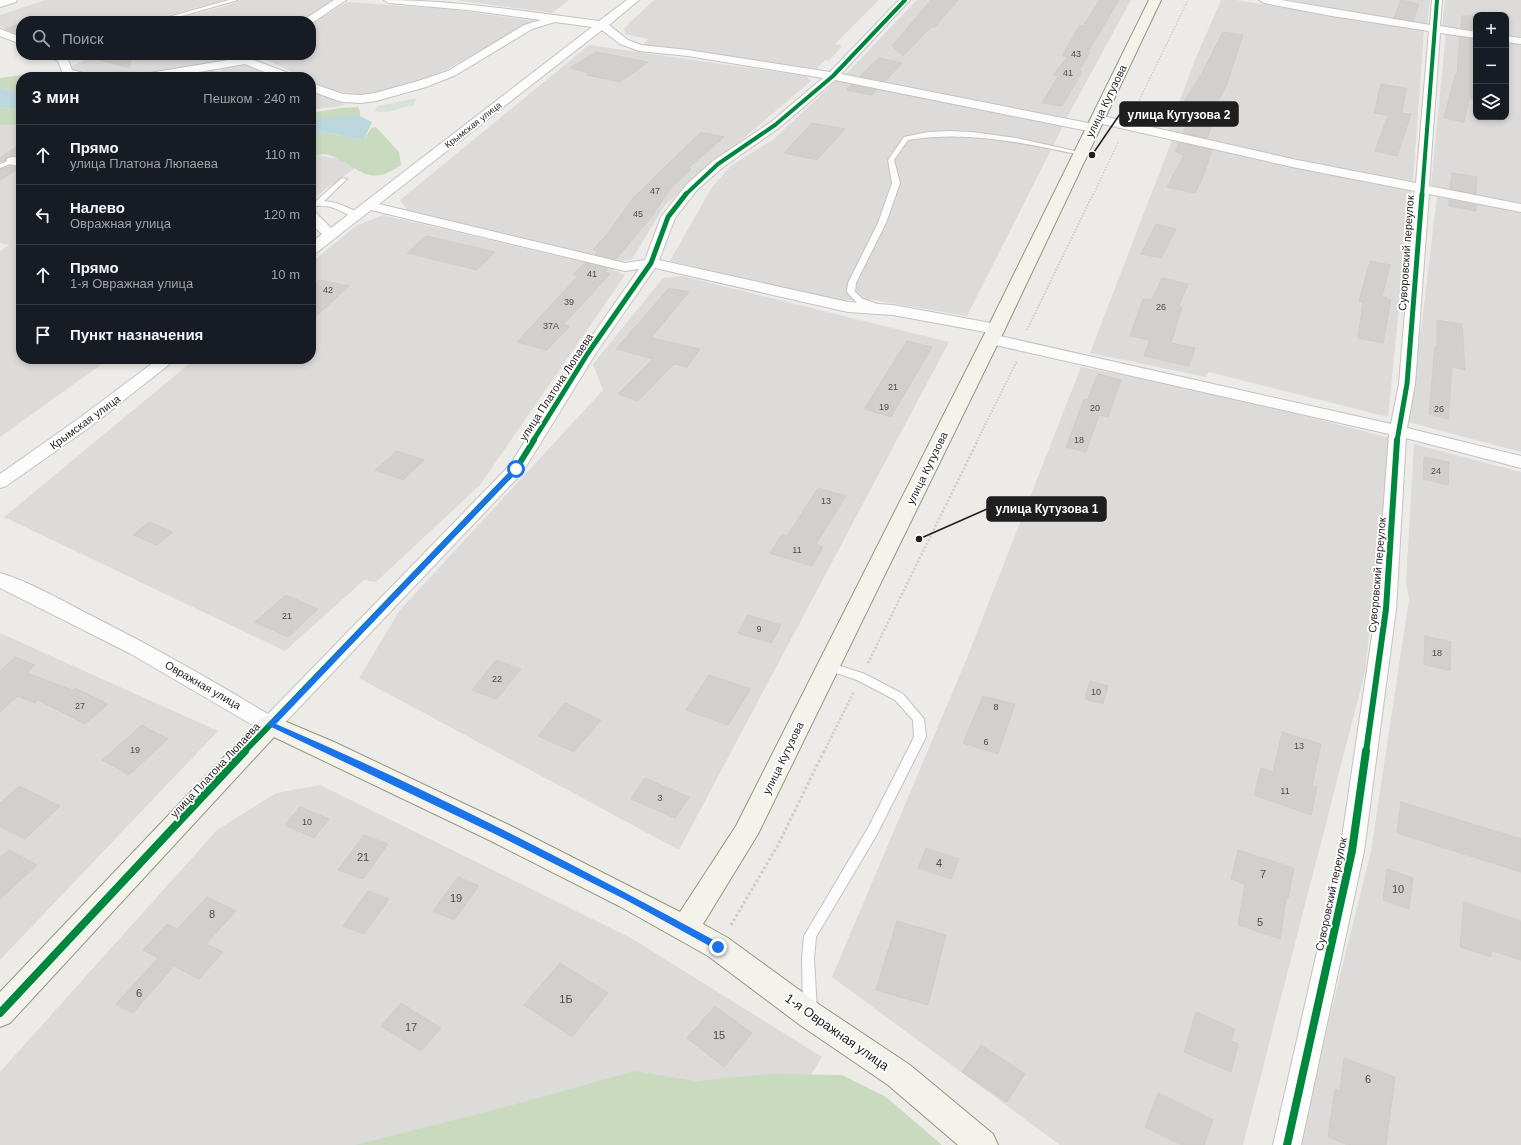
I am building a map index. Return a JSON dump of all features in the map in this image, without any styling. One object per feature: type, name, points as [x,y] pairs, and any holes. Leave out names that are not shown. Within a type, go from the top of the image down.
[{"type":"street","points":[[0,4],[12,0]]},
{"type":"street","points":[[316,16],[341,0]]},
{"type":"street","points":[[389,0],[467,7],[560,21],[602,25],[624,42],[639,48],[688,53],[833,76],[1095,123],[1127,125],[1297,164],[1521,208]]},
{"type":"street","name":"Крымская улица","points":[[316,246],[634,0]]},
{"type":"street","name":"улица Платона Люпаева","points":[[0,1013],[270,725],[516,469],[588,353],[651,262],[668,217],[692,188],[718,164],[775,125],[833,76],[905,0]]},
{"type":"street","name":"улица Кутузова","points":[[685,928],[745,834],[993,334],[1155,0]]},
{"type":"street","points":[[1264,0],[1332,13],[1473,34]]},
{"type":"street","name":"Суворовский переулок","points":[[1287,1145],[1352,851],[1386,610],[1398,431],[1407,384],[1421,188],[1437,0]]},
{"type":"street","points":[[316,89],[342,98],[361,98],[376,96],[422,84],[452,73],[528,27],[544,21],[560,21]]},
{"type":"street","points":[[0,32],[16,39]]},
{"type":"street","points":[[1509,39],[1521,41]]},
{"type":"street","points":[[63,60],[67,72]]},
{"type":"street","points":[[176,72],[239,60]]},
{"type":"street","points":[[254,60],[277,72]]},
{"type":"street","points":[[369,206],[625,266],[651,262],[848,307],[893,310],[993,334],[1019,345],[1398,431],[1521,462]]},
{"type":"street","points":[[316,221],[331,235]]},
{"type":"street","name":"Крымская улица","points":[[0,482],[84,423],[161,364]]},
{"type":"street","name":"Овражная улица","points":[[0,580],[39,598],[175,668],[270,725],[325,749],[500,833],[685,928]]},
{"type":"street","name":"1-я Овражная улица","points":[[685,928],[718,947],[810,1015],[899,1076],[982,1145]]},
{"type":"lane","points":[[176,16],[235,0]]},
{"type":"lane","points":[[893,310],[860,301],[851,292],[852,283],[882,223],[896,183],[891,160],[906,138],[928,133],[964,133],[1001,137],[1081,153]]},
{"type":"lane","points":[[0,166],[16,162]]},
{"type":"lane","points":[[318,202],[344,179]]},
{"type":"lane","points":[[318,202],[333,204],[357,215]]},
{"type":"lane","points":[[810,1015],[808,958],[810,936],[872,832],[920,737],[918,719],[899,698],[861,677],[828,666]]},
{"type":"path","points":[[718,947],[778,845],[1019,358],[1019,345],[1188,0]]},
{"type":"shaded area","points":[[45,0],[224,0],[167,16],[16,16],[16,34],[0,26],[0,15]]},
{"type":"shaded area","points":[[242,0],[335,0],[309,16],[187,16]]},
{"type":"shaded area","points":[[455,0],[569,0],[552,13]]},
{"type":"shaded area","points":[[654,0],[879,0],[835,44],[842,46],[829,61],[825,60],[816,69],[801,67],[794,68],[642,45],[649,39],[625,34],[624,28]]},
{"type":"shaded area","points":[[917,0],[1131,0],[1066,119],[846,74]]},
{"type":"shaded area","points":[[1221,0],[1236,0],[1424,30],[1413,181],[1327,166],[1168,131],[1195,60]]},
{"type":"shaded area","points":[[1288,0],[1430,0],[1427,25]]},
{"type":"shaded area","points":[[1445,0],[1521,0],[1521,37],[1509,35],[1509,12],[1473,12],[1473,31],[1442,26]]},
{"type":"shaded area","points":[[347,2],[448,9],[535,21],[436,75],[403,87],[366,95],[336,92],[316,83],[316,72],[292,72],[267,60],[316,60],[316,21]]},
{"type":"shaded area","points":[[1446,32],[1473,36],[1473,120],[1509,120],[1509,41],[1521,43],[1521,204],[1431,186]]},
{"type":"shaded area","points":[[589,45],[806,76],[811,81],[665,205],[632,259],[620,261],[409,212],[400,200]]},
{"type":"shaded area","points":[[82,60],[230,60],[169,72],[71,71],[70,67],[84,61]]},
{"type":"shaded area","points":[[232,65],[252,66],[267,72],[218,72]]},
{"type":"shaded area","points":[[837,80],[1063,126],[967,316],[872,300],[837,300],[670,261],[712,187],[732,165],[774,139]]},
{"type":"shaded area","points":[[316,92],[346,105],[316,109]]},
{"type":"shaded area","points":[[417,98],[413,106],[385,112],[374,111],[378,106]]},
{"type":"shaded area","points":[[0,116],[16,117],[16,155],[7,158],[0,157]]},
{"type":"shaded area","points":[[1172,140],[1411,190],[1388,417],[1209,372],[1206,377],[1090,353]]},
{"type":"shaded area","points":[[316,155],[362,163],[316,196]]},
{"type":"shaded area","points":[[16,167],[16,364],[102,364],[0,437],[0,251],[9,245],[0,243],[0,171]]},
{"type":"shaded area","points":[[1437,195],[1521,213],[1521,452],[1408,422]]},
{"type":"shaded area","points":[[383,215],[609,268],[625,275],[480,485],[376,582],[364,580],[285,651],[4,517],[189,364],[316,364],[316,259],[356,226]]},
{"type":"shaded area","points":[[682,276],[949,342],[679,850],[359,678],[400,610],[603,390],[593,364],[663,278]]},
{"type":"shaded area","points":[[1081,367],[1213,392],[1390,438],[1365,672],[1243,1145],[1060,1145],[832,977],[967,658]]},
{"type":"shaded area","points":[[1414,444],[1521,472],[1521,1145],[1298,1145],[1371,851],[1409,599],[1406,582]]},
{"type":"shaded area","points":[[0,633],[218,731],[0,960]]},
{"type":"shaded area","points":[[320,785],[631,938],[822,1057],[796,1099],[377,1145],[0,1145],[0,1072],[217,830],[276,793]]},
{"type":"green space","points":[[210,70],[221,72],[197,72]]},
{"type":"green space","points":[[16,76],[16,93],[0,87],[0,78]]},
{"type":"green space","points":[[0,107],[16,109],[16,125],[0,125]]},
{"type":"green space","points":[[358,107],[360,116],[316,120],[316,112]]},
{"type":"green space","points":[[376,127],[399,152],[401,165],[389,172],[379,175],[371,175],[364,173],[327,154],[316,156],[316,131],[364,140],[371,128]]},
{"type":"green space","points":[[635,1071],[696,1081],[768,1074],[842,1075],[886,1097],[942,1145],[355,1145],[505,1107]]},
{"type":"water","points":[[0,87],[16,93],[16,109],[0,107]]},
{"type":"water","points":[[360,116],[372,122],[364,140],[316,131],[316,119]]},
{"type":"building","points":[[931,0],[958,0],[935,27],[931,27],[903,56],[892,46]]},
{"type":"building","points":[[1100,0],[1119,0],[1088,52],[1090,52],[1079,71],[1082,72],[1062,106],[1042,103],[1058,76],[1053,75],[1067,57],[1062,56],[1080,25],[1083,26]]},
{"type":"building","points":[[1401,0],[1419,4],[1413,21],[1394,18]]},
{"type":"building","points":[[1462,16],[1473,16],[1473,30],[1461,28]]},
{"type":"building","points":[[16,25],[16,33],[5,29]]},
{"type":"building","points":[[1223,32],[1243,35],[1227,84],[1205,126],[1211,127],[1207,138],[1183,133],[1189,120],[1177,118],[1182,105],[1203,71]]},
{"type":"building","points":[[1460,37],[1473,39],[1473,99],[1469,98],[1464,122],[1444,118],[1455,75],[1457,75]]},
{"type":"building","points":[[596,52],[648,62],[620,82],[587,75],[589,73],[570,68]]},
{"type":"building","points":[[879,58],[902,63],[885,81],[860,76]]},
{"type":"building","points":[[101,60],[131,60],[129,68]]},
{"type":"building","points":[[1381,84],[1406,88],[1402,113],[1411,114],[1397,156],[1375,151],[1388,115],[1374,113]]},
{"type":"building","points":[[851,85],[877,90],[872,95],[846,90]]},
{"type":"building","points":[[812,123],[845,129],[817,160],[784,153]]},
{"type":"building","points":[[701,132],[724,137],[688,168],[691,169],[671,188],[650,219],[616,259],[595,254],[598,251],[593,250],[609,232],[633,198]]},
{"type":"building","points":[[1179,143],[1212,150],[1203,177],[1195,193],[1167,187],[1184,155],[1175,151]]},
{"type":"building","points":[[16,147],[16,156],[8,157],[5,161],[0,162],[0,158]]},
{"type":"building","points":[[10,166],[16,167],[16,169],[0,181],[0,169]]},
{"type":"building","points":[[1452,173],[1477,177],[1476,194],[1450,189]]},
{"type":"building","points":[[1449,200],[1476,205],[1476,211],[1449,206]]},
{"type":"building","points":[[1156,224],[1176,229],[1161,258],[1141,254]]},
{"type":"building","points":[[426,236],[495,252],[477,270],[407,253]]},
{"type":"building","points":[[1370,261],[1390,265],[1382,297],[1391,300],[1383,343],[1358,338],[1363,302],[1359,301]]},
{"type":"building","points":[[585,263],[608,268],[605,272],[610,274],[563,325],[570,326],[547,350],[517,342],[578,276],[573,274]]},
{"type":"building","points":[[1162,278],[1188,284],[1179,306],[1182,307],[1171,343],[1195,348],[1189,366],[1144,356],[1150,340],[1130,336],[1143,299],[1152,300]]},
{"type":"building","points":[[319,280],[349,286],[316,316],[316,283]]},
{"type":"building","points":[[669,288],[689,292],[651,338],[700,349],[687,367],[674,364],[638,401],[618,394],[653,359],[616,349]]},
{"type":"building","points":[[1437,320],[1462,324],[1465,370],[1452,367],[1448,419],[1429,414],[1435,347],[1437,348]]},
{"type":"building","points":[[907,341],[932,347],[891,417],[864,409]]},
{"type":"building","points":[[1098,374],[1121,380],[1108,417],[1099,415],[1086,452],[1066,447],[1084,399],[1087,400]]},
{"type":"building","points":[[397,451],[424,460],[403,480],[375,470]]},
{"type":"building","points":[[1424,457],[1449,462],[1448,485],[1423,479]]},
{"type":"building","points":[[818,488],[846,496],[816,544],[823,547],[812,566],[770,553],[782,534],[787,536]]},
{"type":"building","points":[[149,522],[173,532],[157,545],[133,535]]},
{"type":"building","points":[[286,595],[318,609],[288,637],[255,622]]},
{"type":"building","points":[[748,615],[781,625],[771,643],[738,633]]},
{"type":"building","points":[[1425,636],[1451,642],[1450,671],[1424,664]]},
{"type":"building","points":[[15,657],[35,665],[27,673],[72,690],[75,688],[108,704],[85,724],[38,700],[35,703],[18,696],[0,712],[0,671]]},
{"type":"building","points":[[496,660],[521,669],[497,699],[472,690]]},
{"type":"building","points":[[709,675],[751,689],[728,725],[686,710]]},
{"type":"building","points":[[1090,681],[1108,686],[1103,704],[1085,699]]},
{"type":"building","points":[[983,696],[1015,704],[998,754],[963,743]]},
{"type":"building","points":[[565,703],[601,720],[574,752],[538,736]]},
{"type":"building","points":[[142,725],[168,739],[129,775],[102,760]]},
{"type":"building","points":[[1282,732],[1321,744],[1312,786],[1317,787],[1311,815],[1254,795],[1261,768],[1273,772]]},
{"type":"building","points":[[645,778],[689,797],[675,818],[631,799]]},
{"type":"building","points":[[19,786],[60,806],[25,839],[0,826],[0,803]]},
{"type":"building","points":[[1401,802],[1521,839],[1521,872],[1397,833]]},
{"type":"building","points":[[300,807],[329,819],[314,838],[285,825]]},
{"type":"building","points":[[364,835],[388,844],[363,879],[338,870]]},
{"type":"building","points":[[926,848],[959,859],[951,879],[918,868]]},
{"type":"building","points":[[9,850],[37,865],[0,899],[0,858]]},
{"type":"building","points":[[1238,850],[1294,868],[1288,898],[1286,898],[1280,939],[1238,925],[1245,884],[1231,879]]},
{"type":"building","points":[[1387,869],[1413,878],[1409,909],[1383,900]]},
{"type":"building","points":[[458,877],[479,886],[454,920],[433,911]]},
{"type":"building","points":[[368,891],[389,899],[364,934],[343,926]]},
{"type":"building","points":[[207,897],[236,911],[206,944],[223,952],[199,979],[174,966],[133,1013],[116,1004],[158,958],[143,950],[167,924],[177,929]]},
{"type":"building","points":[[1464,902],[1521,921],[1521,960],[1491,950],[1491,957],[1460,947]]},
{"type":"building","points":[[897,921],[946,935],[928,1005],[876,990]]},
{"type":"building","points":[[560,963],[608,993],[572,1037],[524,1005]]},
{"type":"building","points":[[401,1003],[441,1028],[421,1051],[381,1026]]},
{"type":"building","points":[[715,1006],[752,1033],[724,1067],[687,1038]]},
{"type":"building","points":[[1196,1012],[1235,1029],[1231,1041],[1238,1044],[1231,1072],[1184,1052]]},
{"type":"building","points":[[981,1045],[1025,1074],[1007,1102],[962,1072]]},
{"type":"building","points":[[1344,1058],[1395,1077],[1386,1145],[1348,1145],[1328,1137],[1335,1089],[1340,1091]]},
{"type":"building","points":[[1158,1093],[1213,1120],[1204,1145],[1182,1145],[1145,1127]]},
{"type":"cycle path","points":[[0,1013],[270,725],[516,469],[588,353],[651,263],[668,217],[692,187],[718,164],[775,125],[833,76],[905,0]]},
{"type":"cycle path","points":[[1287,1145],[1352,851],[1386,609],[1398,431],[1407,384],[1437,0]]},
{"type":"place","name":"улица Кутузова 2","points":[[1092,155]]},
{"type":"place","name":"улица Кутузова 1","points":[[919,539]]},
{"type":"route","points":[[516,469],[270,725],[325,749],[500,833],[629,898],[718,947]]}]
